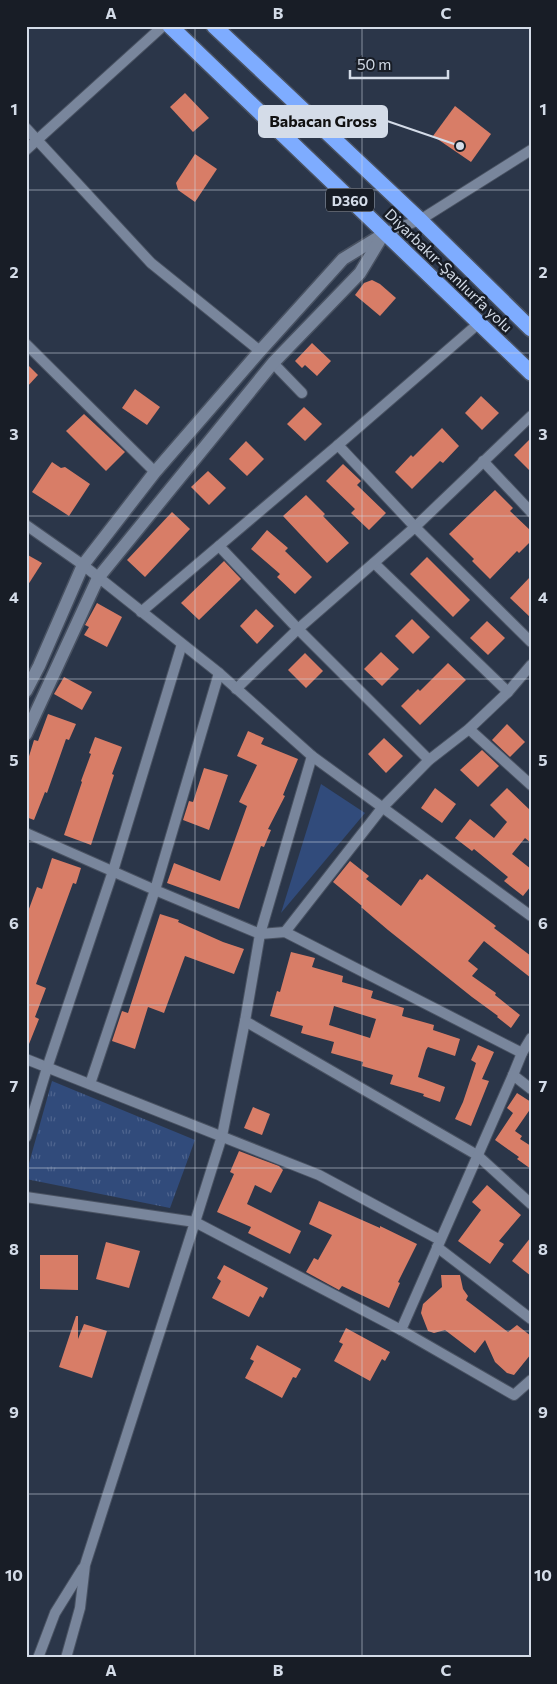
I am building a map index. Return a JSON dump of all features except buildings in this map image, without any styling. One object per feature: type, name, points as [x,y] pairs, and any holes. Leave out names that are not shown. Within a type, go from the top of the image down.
[{"type":"highway","name":"Diyarbakır-Şanlıurfa yolu","points":[[170,26],[531,373]]},
{"type":"highway","name":"Diyarbakır-Şanlıurfa yolu","points":[[214,26],[420,220],[531,328]]},
{"type":"street","points":[[26,150],[163,26]]},
{"type":"street","points":[[26,128],[151,263],[260,351]]},
{"type":"street","points":[[26,691],[39,666],[83,565],[155,472],[260,351],[344,259],[384,233],[420,220],[531,150]]},
{"type":"street","points":[[26,734],[98,578],[273,362],[360,273],[384,233]]},
{"type":"street","points":[[141,612],[479,323]]},
{"type":"street","points":[[26,344],[155,472]]},
{"type":"street","points":[[273,362],[302,393]]},
{"type":"street","points":[[236,688],[298,629],[415,527],[531,416]]},
{"type":"street","points":[[338,445],[415,527],[531,642]]},
{"type":"street","points":[[483,461],[531,512]]},
{"type":"street","points":[[26,525],[83,565],[219,673],[312,756],[531,916]]},
{"type":"street","points":[[219,546],[298,629],[429,760]]},
{"type":"street","points":[[374,563],[508,692]]},
{"type":"street","points":[[26,1137],[47,1068],[113,872],[182,644]]},
{"type":"street","points":[[285,932],[382,808],[429,760],[469,729],[508,692],[531,665]]},
{"type":"street","points":[[90,1084],[155,890],[219,673]]},
{"type":"street","points":[[469,729],[531,785]]},
{"type":"street","points":[[66,1658],[80,1608],[85,1565],[222,1136],[260,934],[312,756]]},
{"type":"street","points":[[26,833],[260,934],[285,932],[522,1053]]},
{"type":"street","points":[[245,1021],[477,1155],[531,1204]]},
{"type":"street","points":[[401,1330],[522,1053],[531,1038]]},
{"type":"street","points":[[26,1059],[319,1176],[438,1243],[531,1319]]},
{"type":"street","points":[[513,1075],[531,1089]]},
{"type":"street","points":[[26,1198],[195,1222],[401,1330],[514,1395],[531,1380]]},
{"type":"street","points":[[38,1658],[55,1614],[85,1565]]},
{"type":"green space","points":[[321,784],[365,813],[281,913]]},
{"type":"green space","points":[[52,1081],[195,1140],[170,1208],[26,1179]]},
{"type":"place","name":"Babacan Gross","points":[[460,146]]}]
